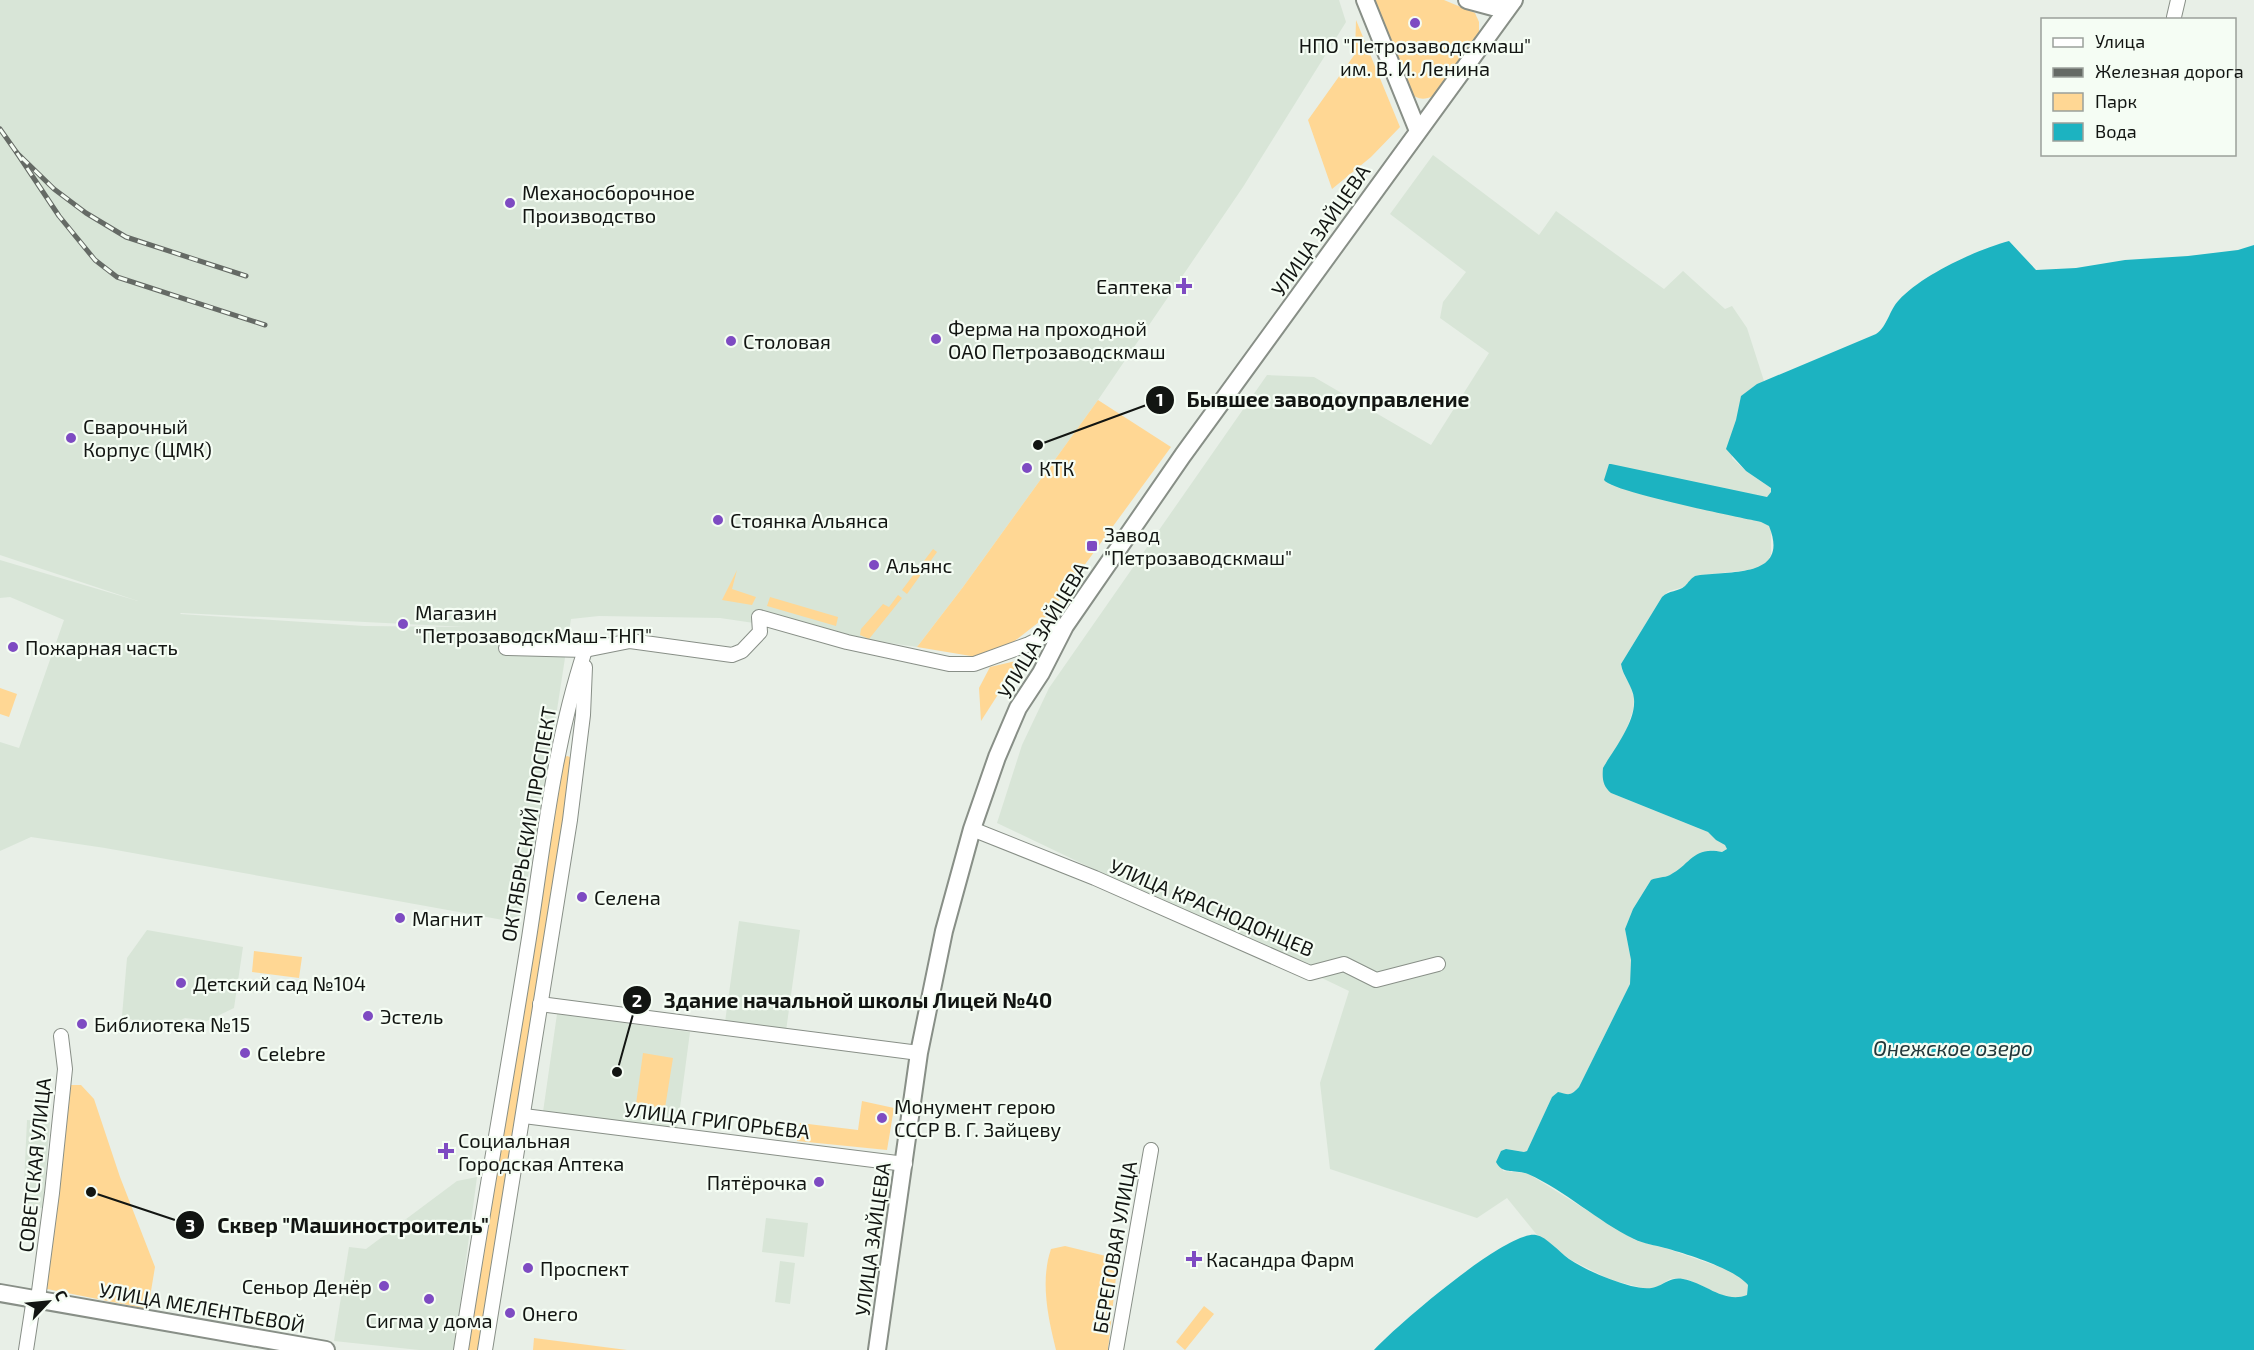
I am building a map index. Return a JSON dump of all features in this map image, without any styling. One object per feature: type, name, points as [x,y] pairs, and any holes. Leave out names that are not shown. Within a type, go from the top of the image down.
[{"type":"main road","points":[[1367,1],[1418,131]]},
{"type":"main road","points":[[1473,2],[1493,7],[1514,1]]},
{"type":"main road","name":"УЛИЦА ЗАЙЦЕВА","points":[[877,1350],[919,1053],[944,931],[972,829],[997,758],[1018,708],[1041,673],[1065,626],[1183,455],[1514,1]]},
{"type":"main road","points":[[1473,2],[1485,14],[1488,25],[1486,38]]},
{"type":"main road","points":[[1403,95],[1418,105],[1427,106],[1439,103]]},
{"type":"main road","name":"УЛИЦА МЕЛЕНТЬЕВОЙ","points":[[0,1293],[326,1350]]},
{"type":"street","points":[[2174,17],[2178,0]]},
{"type":"street","points":[[506,648],[585,650],[630,641],[732,655],[742,651],[760,632],[759,617],[848,642],[949,664],[974,664],[1029,644],[1065,626]]},
{"type":"street","name":"ОКТЯБРЬСКИЙ ПРОСПЕКТ","points":[[461,1350],[558,753],[571,692],[585,650]]},
{"type":"street","name":"ОКТЯБРЬСКИЙ ПРОСПЕКТ","points":[[485,1350],[579,760],[585,650]]},
{"type":"street","points":[[558,753],[571,751],[579,760]]},
{"type":"street","name":"УЛИЦА КРАСНОДОНЦЕВ","points":[[972,829],[1095,878],[1310,973],[1344,964],[1376,980],[1438,964]]},
{"type":"street","points":[[526,957],[540,953],[548,959]]},
{"type":"street","points":[[540,1004],[919,1053]]},
{"type":"street","name":"СОВЕТСКАЯ УЛИЦА","points":[[26,1350],[52,1193],[64,1069],[61,1036]]},
{"type":"street","points":[[505,1079],[522,1077],[528,1082]]},
{"type":"street","name":"УЛИЦА ГРИГОРЬЕВА","points":[[524,1116],[904,1164]]},
{"type":"street","name":"БЕРЕГОВАЯ УЛИЦА","points":[[1116,1350],[1151,1150]]},
{"type":"street","points":[[482,1222],[494,1230],[505,1227]]},
{"type":"shaded area","points":[[0,0],[1339,0],[1346,22],[1243,187],[1098,400],[917,647],[720,618],[599,616],[571,619],[545,788],[519,923],[105,848],[31,837],[0,851],[0,742],[19,748],[64,620],[10,597],[0,598],[0,560],[138,601],[0,555]],"holes":[[[181,613],[466,627],[364,626]]]},
{"type":"shaded area","points":[[1433,155],[1539,235],[1556,211],[1664,289],[1683,271],[1725,309],[1732,306],[1747,328],[1764,381],[1741,396],[1732,458],[1771,488],[1767,497],[1607,484],[1761,522],[1769,526],[1771,530],[1771,555],[1766,564],[1757,569],[1695,576],[1684,587],[1669,591],[1662,597],[1621,664],[1634,699],[1611,793],[1708,832],[1726,845],[1727,849],[1722,852],[1712,850],[1667,877],[1651,880],[1633,909],[1625,929],[1631,960],[1630,984],[1579,1087],[1571,1095],[1565,1096],[1561,1093],[1552,1097],[1527,1151],[1506,1149],[1503,1171],[1527,1173],[1635,1240],[1731,1271],[1743,1278],[1748,1285],[1747,1295],[1742,1297],[1731,1299],[1689,1280],[1677,1278],[1647,1289],[1611,1280],[1571,1260],[1537,1235],[1507,1198],[1477,1218],[1330,1169],[1320,1083],[1349,991],[997,823],[1022,745],[1049,688],[1267,375],[1314,377],[1431,445],[1489,353],[1440,318],[1443,302],[1466,272],[1390,214]]},
{"type":"shaded area","points":[[739,921],[800,930],[786,1031],[725,1022]]},
{"type":"shaded area","name":"Детский сад №104","points":[[147,930],[243,947],[234,1008],[207,1021],[185,1018],[160,1030],[122,1016],[127,958]]},
{"type":"shaded area","points":[[557,1014],[690,1032],[677,1130],[543,1112]]},
{"type":"shaded area","points":[[27,1120],[50,1122],[43,1208],[23,1206]]},
{"type":"shaded area","points":[[477,1177],[454,1350],[419,1350],[334,1341],[349,1247],[366,1249],[457,1181]]},
{"type":"shaded area","points":[[766,1218],[808,1223],[804,1257],[762,1252]]},
{"type":"shaded area","points":[[780,1261],[795,1263],[790,1304],[775,1302]]},
{"type":"green space","points":[[1376,0],[1444,0],[1475,13],[1479,22],[1479,33],[1433,96],[1420,98],[1408,91]]},
{"type":"green space","points":[[1356,20],[1400,127],[1371,157],[1332,189],[1308,120],[1355,54]]},
{"type":"green space","points":[[1098,400],[1171,447],[1048,615],[1012,643],[977,657],[917,647],[963,587]]},
{"type":"green space","points":[[933,549],[937,552],[907,594],[902,590]]},
{"type":"green space","points":[[737,570],[732,589],[756,597],[752,605],[722,600]]},
{"type":"green space","points":[[898,595],[902,598],[869,639],[860,635],[861,629],[883,604],[889,607]]},
{"type":"green space","points":[[770,597],[838,617],[836,626],[767,606]]},
{"type":"green space","points":[[1020,660],[981,721],[979,688],[990,667]]},
{"type":"green space","points":[[0,688],[17,694],[9,717],[0,714]]},
{"type":"green space","points":[[567,756],[573,758],[574,763],[479,1350],[465,1350],[561,759]]},
{"type":"green space","points":[[254,951],[302,957],[299,978],[252,972]]},
{"type":"green space","points":[[643,1053],[673,1058],[665,1108],[636,1104]]},
{"type":"green space","points":[[69,1085],[81,1085],[94,1099],[120,1177],[155,1267],[148,1309],[47,1289]]},
{"type":"green space","points":[[862,1101],[894,1108],[887,1150],[797,1141],[800,1123],[858,1130]]},
{"type":"green space","points":[[1065,1246],[1118,1259],[1108,1350],[1056,1350],[1048,1312],[1046,1274],[1051,1249]]},
{"type":"green space","points":[[1204,1306],[1214,1314],[1185,1350],[1176,1342]]},
{"type":"green space","points":[[534,1338],[627,1350],[533,1350]]},
{"type":"water","name":"Онежское озеро","points":[[2009,241],[2036,270],[2188,256],[2238,250],[2254,245],[2254,1350],[1374,1350],[1427,1302],[1478,1263],[1501,1248],[1522,1238],[1536,1235],[1583,1267],[1631,1286],[1652,1288],[1673,1279],[1679,1279],[1691,1281],[1731,1297],[1747,1295],[1748,1285],[1733,1273],[1698,1258],[1634,1239],[1542,1181],[1528,1174],[1502,1169],[1496,1162],[1501,1151],[1506,1149],[1527,1151],[1552,1097],[1558,1092],[1572,1093],[1579,1087],[1630,984],[1631,960],[1625,929],[1633,909],[1651,880],[1670,875],[1698,854],[1712,851],[1722,852],[1727,849],[1708,832],[1611,793],[1604,782],[1603,768],[1628,726],[1634,708],[1633,694],[1621,664],[1662,597],[1682,588],[1695,576],[1738,572],[1764,564],[1771,556],[1773,543],[1769,526],[1761,522],[1629,491],[1604,480],[1609,464],[1611,464],[1767,497],[1771,488],[1746,471],[1726,449],[1741,396],[1757,384],[1876,334],[1883,327],[1899,300],[1921,282],[1981,250]]},
{"type":"railway","points":[[0,129],[17,153],[54,189],[86,213],[126,237],[246,276]]},
{"type":"railway","points":[[17,153],[59,216],[95,260],[117,277],[265,325]]},
{"type":"place","name":"НПО \"Петрозаводскмаш\" им. В. И. Ленина","points":[[1415,23]]},
{"type":"place","name":"Механосборочное Производство","points":[[510,203]]},
{"type":"place","name":"Еаптека","points":[[1184,286]]},
{"type":"place","name":"Ферма на проходной ОАО Петрозаводскмаш","points":[[936,339]]},
{"type":"place","name":"Столовая","points":[[731,341]]},
{"type":"place","name":"Сварочный Корпус (ЦМК)","points":[[71,438]]},
{"type":"place","name":"Бывшее заводоуправление","points":[[1038,445]]},
{"type":"place","name":"КТК","points":[[1027,468]]},
{"type":"place","name":"Стоянка Альянса","points":[[718,520]]},
{"type":"place","name":"Завод \"Петрозаводскмаш\"","points":[[1092,546]]},
{"type":"place","name":"Альянс","points":[[874,565]]},
{"type":"place","name":"Магазин \"ПетрозаводскМаш-ТНП\"","points":[[403,624]]},
{"type":"place","name":"Пожарная часть","points":[[13,647]]},
{"type":"place","name":"Селена","points":[[582,897]]},
{"type":"place","name":"Магнит","points":[[400,918]]},
{"type":"place","name":"Детский сад №104","points":[[181,983]]},
{"type":"place","name":"Эстель","points":[[368,1016]]},
{"type":"place","name":"Библиотека №15","points":[[82,1024]]},
{"type":"place","name":"Celebre","points":[[245,1053]]},
{"type":"place","name":"Здание начальной школы Лицей №40","points":[[617,1072]]},
{"type":"place","name":"Монумент герою СССР В. Г. Зайцеву","points":[[882,1118]]},
{"type":"place","name":"Социальная Городская Аптека","points":[[446,1151]]},
{"type":"place","name":"Пятёрочка","points":[[819,1182]]},
{"type":"place","name":"Сквер \"Машиностроитель\"","points":[[91,1192]]},
{"type":"place","name":"Касандра Фарм","points":[[1194,1259]]},
{"type":"place","name":"Проспект","points":[[528,1268]]},
{"type":"place","name":"Сеньор Денёр","points":[[384,1286]]},
{"type":"place","name":"Сигма у дома","points":[[429,1299]]},
{"type":"place","name":"Онего","points":[[510,1313]]}]
